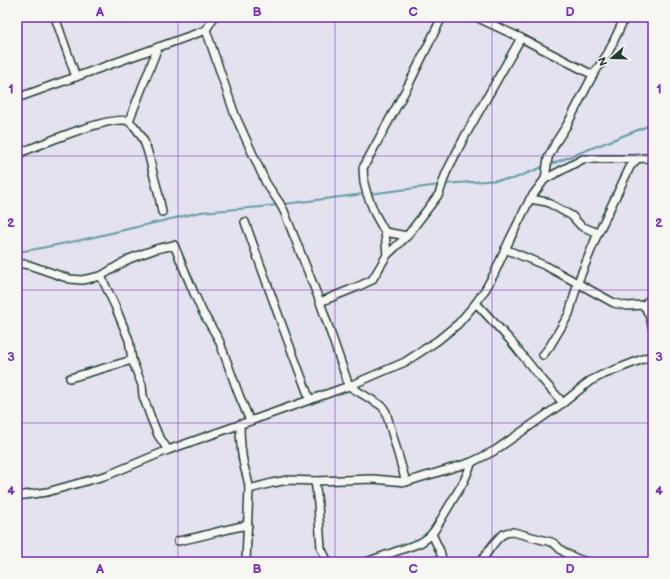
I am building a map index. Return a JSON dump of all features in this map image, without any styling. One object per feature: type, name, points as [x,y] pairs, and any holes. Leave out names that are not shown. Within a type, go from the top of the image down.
[{"type":"street","points":[[55,17],[76,77]]},
{"type":"street","points":[[17,98],[206,30],[214,17]]},
{"type":"street","points":[[387,255],[385,232],[375,214],[367,194],[364,183],[363,168],[409,84],[442,17]]},
{"type":"street","points":[[476,17],[593,75]]},
{"type":"street","points":[[17,496],[48,492],[93,480],[168,450],[349,386],[394,368],[437,341],[458,324],[476,303],[488,284],[530,199],[545,179],[548,158],[593,75],[608,53],[626,17]]},
{"type":"street","points":[[206,30],[235,115],[266,183],[284,211],[320,302],[349,386],[377,402],[386,412],[406,482]]},
{"type":"street","points":[[320,302],[372,280],[387,255],[407,236],[439,194],[446,173],[465,136],[521,38]]},
{"type":"street","points":[[129,121],[158,47]]},
{"type":"street","points":[[17,154],[85,128],[118,120],[129,121],[140,134],[146,146],[162,212]]},
{"type":"street","points":[[545,179],[583,159],[653,159]]},
{"type":"street","points":[[542,355],[550,346],[569,314],[578,282],[598,233],[630,167],[637,159]]},
{"type":"street","points":[[530,199],[547,202],[572,216],[581,226],[598,233]]},
{"type":"street","points":[[245,222],[310,400]]},
{"type":"street","points":[[385,232],[407,236]]},
{"type":"street","points":[[17,263],[29,265],[70,280],[82,280],[101,276],[129,259],[156,249],[174,245],[200,305],[220,340],[239,395],[250,421]]},
{"type":"street","points":[[505,249],[546,266],[578,282],[614,303],[627,306],[644,306],[653,296]]},
{"type":"street","points":[[101,276],[129,340],[132,360],[142,386],[143,396],[151,418],[158,435],[168,450]]},
{"type":"street","points":[[476,303],[564,403]]},
{"type":"street","points":[[644,306],[650,318],[653,329]]},
{"type":"street","points":[[249,489],[288,480],[315,482],[373,479],[406,482],[472,462],[494,451],[564,403],[590,381],[653,355]]},
{"type":"street","points":[[70,378],[132,360]]},
{"type":"street","points":[[240,424],[240,439],[244,467],[249,482],[246,562]]},
{"type":"street","points":[[366,562],[420,543],[432,534],[464,481],[472,462]]},
{"type":"street","points":[[315,482],[321,548],[328,562]]},
{"type":"street","points":[[178,541],[192,539],[229,528],[248,525]]},
{"type":"street","points":[[481,562],[499,538],[507,532],[513,532],[551,542],[577,559],[587,562]]},
{"type":"street","points":[[432,534],[440,551],[443,562]]},
{"type":"waterway","points":[[549,165],[653,124]]},
{"type":"waterway","points":[[444,184],[513,179],[545,166]]},
{"type":"waterway","points":[[369,194],[440,185]]},
{"type":"waterway","points":[[17,252],[81,240],[201,212],[261,207],[364,194]]}]
